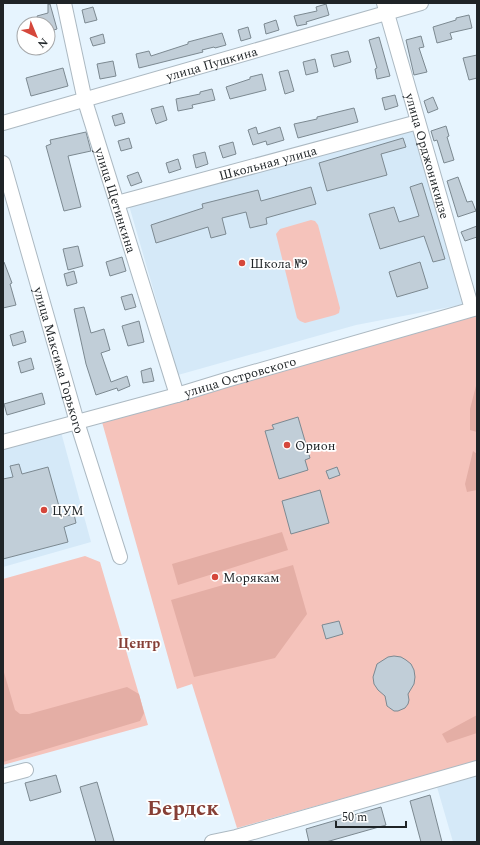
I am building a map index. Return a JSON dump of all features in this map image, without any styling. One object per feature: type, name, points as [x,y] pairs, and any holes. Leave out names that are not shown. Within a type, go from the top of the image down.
[{"type":"street","name":"улица Щетинкина","points":[[64,3],[85,101],[177,395]]},
{"type":"street","name":"улица Пушкина","points":[[3,123],[85,101],[385,8],[420,3]]},
{"type":"street","name":"улица Орджоникидзе","points":[[385,8],[475,309]]},
{"type":"street","name":"Школьная улица","points":[[117,203],[418,122]]},
{"type":"street","name":"улица Максима Горького","points":[[3,163],[77,422],[120,557]]},
{"type":"street","name":"улица Островского","points":[[3,442],[177,395],[475,309]]},
{"type":"street","points":[[212,842],[236,837],[477,768]]},
{"type":"street","points":[[3,776],[26,770]]},
{"type":"shaded area","name":"Школа №9","points":[[420,124],[471,303],[356,325],[178,375],[128,202]]},
{"type":"shaded area","points":[[311,220],[315,221],[318,225],[340,308],[339,313],[335,315],[305,323],[297,318],[276,234],[280,229]]},
{"type":"shaded area","points":[[477,315],[477,761],[237,828],[192,684],[177,689],[102,422]]},
{"type":"shaded area","points":[[477,382],[477,432],[470,430],[470,409]]},
{"type":"shaded area","points":[[61,432],[91,542],[3,567],[3,449]]},
{"type":"shaded area","points":[[473,451],[477,454],[477,490],[467,492],[465,484]]},
{"type":"shaded area","points":[[282,532],[288,550],[178,585],[172,564]]},
{"type":"shaded area","points":[[85,556],[100,562],[148,725],[3,765],[3,579]]},
{"type":"shaded area","points":[[293,565],[307,614],[275,658],[194,677],[171,600]]},
{"type":"shaded area","points":[[3,669],[15,710],[20,714],[29,714],[127,687],[139,694],[144,713],[140,721],[3,762]]},
{"type":"shaded area","points":[[477,715],[477,733],[447,743],[442,734]]},
{"type":"shaded area","points":[[477,776],[477,842],[453,842],[437,787]]},
{"type":"building","points":[[48,4],[50,4],[53,16],[37,16],[48,13]]},
{"type":"building","points":[[326,4],[329,15],[306,22],[307,24],[297,26],[294,16],[317,11],[316,7]]},
{"type":"building","points":[[93,7],[97,20],[85,23],[82,10]]},
{"type":"building","points":[[469,15],[472,28],[450,33],[452,39],[437,43],[433,27],[456,20],[456,18]]},
{"type":"building","points":[[276,20],[279,30],[266,34],[264,24]]},
{"type":"building","points":[[248,27],[251,38],[241,41],[238,30]]},
{"type":"building","points":[[222,33],[226,45],[202,50],[203,52],[139,68],[136,54],[149,51],[151,56],[188,44],[188,42]]},
{"type":"building","points":[[103,34],[105,43],[93,46],[90,38]]},
{"type":"building","points":[[421,36],[424,47],[419,48],[427,72],[414,75],[406,40]]},
{"type":"building","points":[[379,37],[390,76],[377,79],[375,69],[377,68],[369,40]]},
{"type":"building","points":[[348,51],[351,62],[334,67],[331,55]]},
{"type":"building","points":[[477,55],[477,78],[469,80],[463,58]]},
{"type":"building","points":[[315,59],[318,72],[306,75],[303,62]]},
{"type":"building","points":[[113,61],[116,76],[100,79],[97,64]]},
{"type":"building","points":[[63,68],[68,86],[31,96],[26,78]]},
{"type":"building","points":[[288,70],[294,91],[285,94],[279,72]]},
{"type":"building","points":[[262,74],[266,90],[230,99],[226,87],[250,79],[250,77]]},
{"type":"building","points":[[212,89],[215,100],[192,105],[193,108],[178,111],[176,99],[200,94],[200,92]]},
{"type":"building","points":[[395,95],[398,106],[385,110],[382,98]]},
{"type":"building","points":[[433,97],[438,109],[428,113],[424,101]]},
{"type":"building","points":[[163,106],[167,120],[156,124],[151,109]]},
{"type":"building","points":[[354,108],[358,122],[298,138],[294,124]]},
{"type":"building","points":[[122,113],[125,123],[115,126],[112,116]]},
{"type":"building","points":[[446,126],[449,136],[447,137],[454,160],[444,163],[437,140],[434,141],[431,131]]},
{"type":"building","points":[[256,127],[258,134],[280,127],[284,140],[267,145],[266,141],[253,145],[248,130]]},
{"type":"building","points":[[86,132],[91,151],[68,156],[81,207],[64,211],[46,146],[51,144],[50,140]]},
{"type":"building","points":[[129,138],[132,148],[121,151],[118,141]]},
{"type":"building","points":[[403,138],[406,147],[381,154],[387,175],[327,191],[319,163]]},
{"type":"building","points":[[233,142],[236,154],[223,158],[219,146]]},
{"type":"building","points":[[205,152],[208,164],[196,168],[193,155]]},
{"type":"building","points":[[178,159],[181,169],[169,173],[166,163]]},
{"type":"building","points":[[138,172],[142,182],[131,186],[127,176]]},
{"type":"building","points":[[458,177],[467,202],[472,201],[476,211],[458,217],[447,181]]},
{"type":"building","points":[[422,183],[445,259],[433,262],[424,236],[380,249],[369,214],[394,207],[399,222],[419,216],[410,187]]},
{"type":"building","points":[[311,187],[316,204],[266,218],[267,224],[250,228],[246,212],[222,218],[226,234],[211,238],[208,227],[156,243],[151,225],[203,208],[202,204],[258,190],[261,201]]},
{"type":"building","points":[[477,226],[477,237],[465,241],[461,232]]},
{"type":"building","points":[[78,246],[83,266],[68,270],[63,249]]},
{"type":"building","points":[[122,257],[126,271],[110,276],[106,262]]},
{"type":"building","points":[[3,262],[12,283],[10,284],[16,305],[3,308]]},
{"type":"building","points":[[420,262],[428,288],[397,297],[389,272]]},
{"type":"building","points":[[74,271],[77,283],[67,286],[64,274]]},
{"type":"building","points":[[132,294],[136,307],[125,310],[121,297]]},
{"type":"building","points":[[84,307],[91,333],[104,329],[110,350],[101,353],[111,382],[127,376],[130,386],[118,391],[117,388],[96,395],[86,364],[74,309]]},
{"type":"building","points":[[139,321],[144,342],[128,346],[122,326]]},
{"type":"building","points":[[23,331],[26,342],[13,346],[10,335]]},
{"type":"building","points":[[31,358],[34,369],[21,373],[18,362]]},
{"type":"building","points":[[151,368],[154,381],[143,383],[141,371]]},
{"type":"building","points":[[42,393],[45,404],[7,415],[4,404]]},
{"type":"building","name":"Орион","points":[[298,417],[310,458],[305,460],[308,470],[279,479],[265,431],[274,429],[272,425]]},
{"type":"building","points":[[19,464],[22,474],[48,467],[62,517],[74,514],[76,523],[64,527],[68,542],[3,559],[3,479],[13,477],[10,466]]},
{"type":"building","points":[[337,467],[340,475],[329,479],[326,471]]},
{"type":"building","points":[[320,490],[329,523],[291,534],[282,501]]},
{"type":"building","points":[[339,621],[343,634],[326,639],[322,625]]},
{"type":"building","points":[[388,657],[401,657],[411,664],[415,677],[414,684],[408,694],[408,704],[405,708],[398,711],[394,711],[387,706],[385,696],[374,684],[373,677],[377,664]]},
{"type":"building","points":[[56,775],[61,792],[30,801],[25,783]]},
{"type":"building","points":[[97,782],[114,841],[96,842],[80,787]]},
{"type":"building","points":[[430,795],[442,842],[421,842],[410,801]]},
{"type":"building","points":[[381,807],[386,825],[326,842],[309,842],[306,829]]},
{"type":"place","name":"Школа №9","points":[[242,263]]},
{"type":"place","name":"Орион","points":[[287,445]]},
{"type":"place","name":"ЦУМ","points":[[44,510]]},
{"type":"place","name":"Морякам","points":[[215,577]]},
{"type":"district","name":"Центр","points":[[139,643]]},
{"type":"district","name":"Бердск","points":[[183,808]]}]
